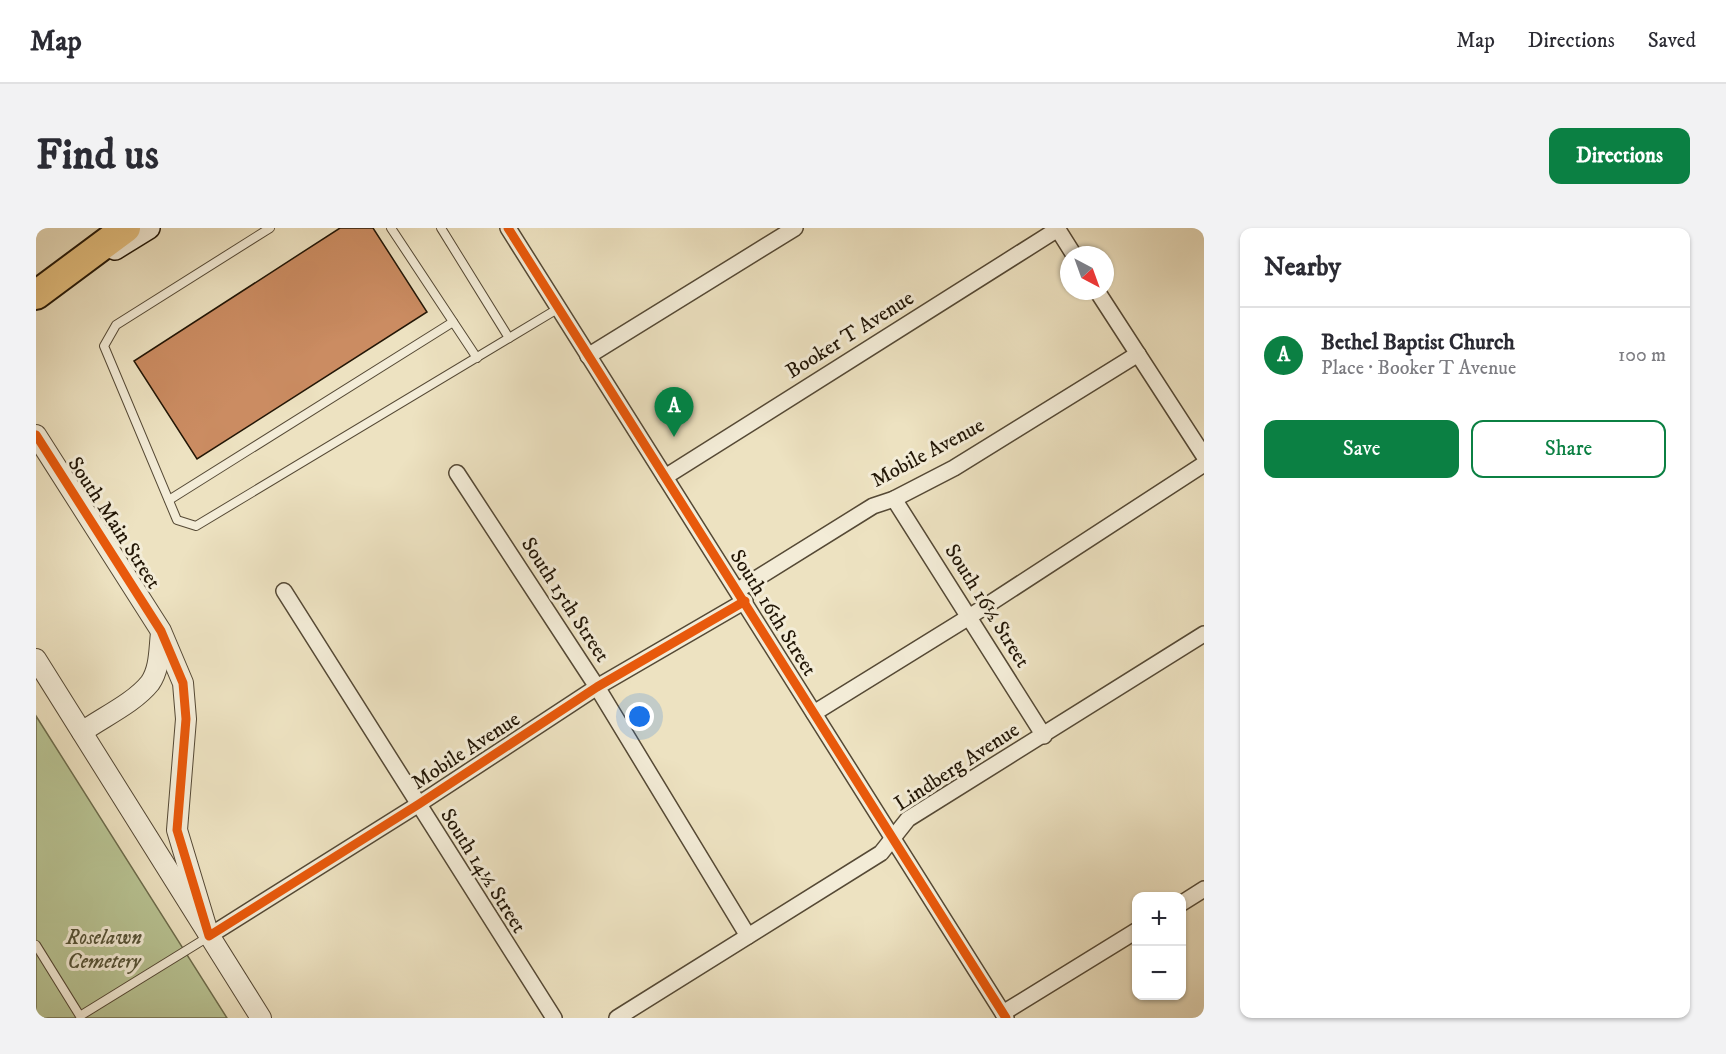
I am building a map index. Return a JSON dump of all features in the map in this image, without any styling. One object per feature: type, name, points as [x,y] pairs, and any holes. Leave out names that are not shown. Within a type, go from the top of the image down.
[{"type":"highway","points":[[36,295],[126,228]]},
{"type":"main road","points":[[36,299],[149,228]]},
{"type":"street","name":"South 16th Street","points":[[508,228],[1004,1015]]},
{"type":"street","points":[[588,356],[795,228]]},
{"type":"street","points":[[1057,229],[1068,246]]},
{"type":"street","name":"Booker T Avenue","points":[[665,477],[1057,229]]},
{"type":"street","points":[[1103,300],[1204,456]]},
{"type":"street","name":"Mobile Avenue","points":[[209,936],[420,804],[597,687],[741,596],[873,506],[894,499],[954,468],[1138,354]]},
{"type":"street","name":"South Main Street","points":[[36,435],[161,631],[183,683],[186,719],[177,830],[209,936]]},
{"type":"street","points":[[814,713],[969,617],[1204,464]]},
{"type":"street","name":"South 15th Street","points":[[457,473],[597,687],[748,936]]},
{"type":"street","name":"South 16½ Street","points":[[894,499],[1044,736]]},
{"type":"street","name":"South 14½ Street","points":[[284,591],[554,1018]]},
{"type":"street","points":[[82,732],[136,696],[150,682],[158,662],[161,631]]},
{"type":"street","name":"Lindberg Avenue","points":[[617,1018],[881,853],[908,819],[1204,634]]},
{"type":"street","points":[[36,659],[261,1018]]},
{"type":"street","points":[[1186,900],[1204,889]]},
{"type":"street","points":[[1004,1015],[1132,934]]},
{"type":"lane","points":[[270,228],[116,325],[104,346],[177,520],[196,526],[559,308]]},
{"type":"lane","points":[[391,228],[477,358]]},
{"type":"lane","points":[[441,228],[509,338]]},
{"type":"lane","points":[[169,500],[453,322]]},
{"type":"lane","points":[[36,945],[80,1016],[209,936]]},
{"type":"green space","name":"Roselawn Cemetery","points":[[36,716],[227,1018],[36,1018]]},
{"type":"building","points":[[340,228],[373,228],[427,312],[197,459],[134,361]]},
{"type":"cycle path","points":[[508,228],[1006,1018]]},
{"type":"cycle path","points":[[36,435],[161,631],[183,683],[186,719],[177,830],[209,936],[419,804],[597,687],[745,601]]},
{"type":"place","name":"Bethel Baptist Church","points":[[674,437]]}]
